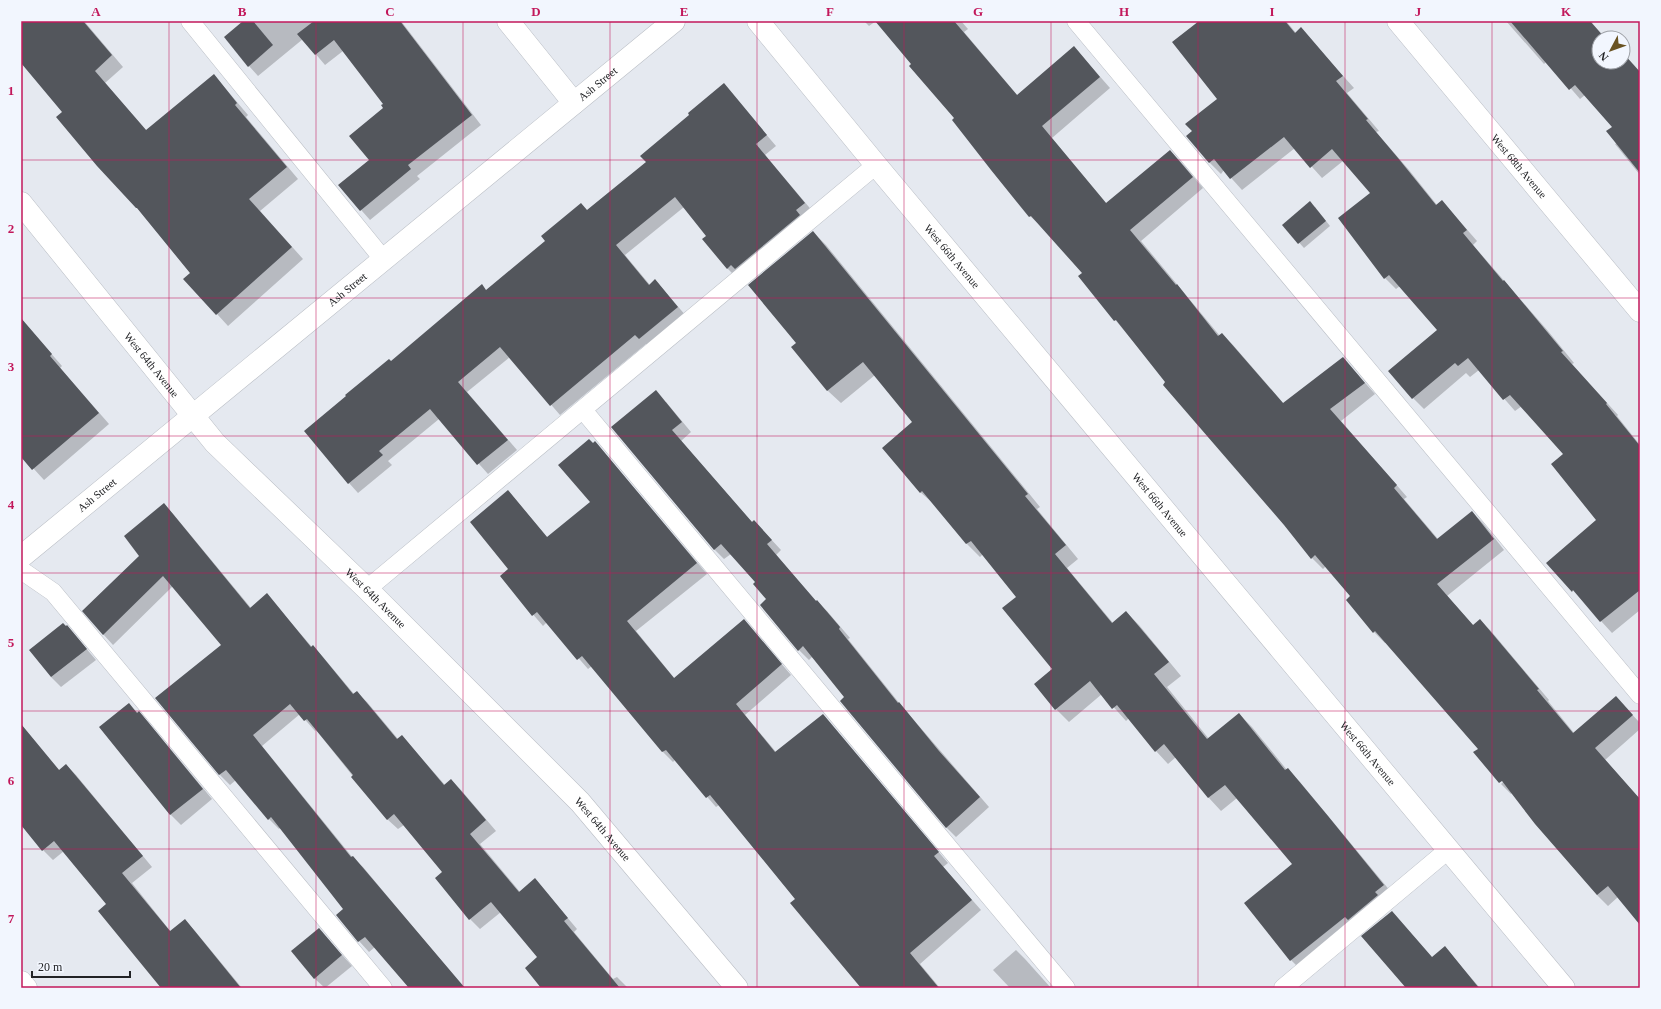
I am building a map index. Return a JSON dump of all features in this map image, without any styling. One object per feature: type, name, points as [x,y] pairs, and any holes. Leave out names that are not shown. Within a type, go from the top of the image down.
[{"type":"street","points":[[508,21],[574,103]]},
{"type":"street","name":"Ash Street","points":[[21,557],[674,21]]},
{"type":"street","name":"West 66th Avenue","points":[[758,21],[876,165],[1564,988]]},
{"type":"street","name":"West 68th Avenue","points":[[1398,21],[1640,311]]},
{"type":"street","name":"West 64th Avenue","points":[[21,203],[215,443],[368,589],[580,802],[737,988]]},
{"type":"street","points":[[21,982],[26,988]]},
{"type":"lane","points":[[190,21],[384,259]]},
{"type":"lane","points":[[1076,21],[1640,695]]},
{"type":"lane","points":[[368,589],[876,165]]},
{"type":"lane","points":[[584,410],[1066,988]]},
{"type":"lane","points":[[21,570],[53,592],[383,988]]},
{"type":"lane","points":[[1283,988],[1448,850]]},
{"type":"building","points":[[21,21],[83,21],[112,55],[95,71],[146,130],[214,74],[237,103],[235,105],[287,167],[249,199],[292,247],[216,315],[183,279],[190,273],[137,208],[97,166],[56,117],[62,112],[21,63]]},
{"type":"building","points":[[243,21],[253,21],[273,45],[248,67],[224,37]]},
{"type":"building","points":[[314,21],[400,21],[472,115],[408,165],[411,169],[360,211],[338,185],[369,160],[349,136],[383,108],[381,105],[383,104],[334,40],[315,55],[297,34]]},
{"type":"building","points":[[875,21],[954,21],[1017,95],[1074,46],[1100,77],[1042,126],[1106,203],[1170,150],[1193,177],[1130,230],[1176,285],[1177,284],[1218,336],[1222,333],[1283,403],[1343,357],[1365,383],[1330,409],[1397,485],[1394,488],[1437,539],[1472,511],[1494,539],[1437,584],[1473,625],[1480,619],[1539,689],[1537,690],[1573,733],[1616,696],[1633,715],[1595,748],[1640,799],[1640,925],[1608,886],[1597,895],[1535,824],[1502,781],[1499,783],[1473,752],[1478,749],[1375,631],[1373,633],[1346,600],[1350,596],[1315,555],[1311,559],[1284,525],[1163,385],[1165,382],[1116,320],[1114,321],[1078,276],[1082,273],[1031,216],[1029,217],[952,120],[954,118],[909,66],[911,64]]},
{"type":"building","points":[[1199,21],[1285,21],[1295,33],[1301,27],[1343,76],[1336,81],[1368,119],[1366,120],[1436,205],[1442,200],[1467,230],[1463,233],[1563,351],[1561,352],[1607,403],[1606,404],[1640,446],[1640,590],[1600,622],[1573,590],[1572,592],[1546,563],[1596,520],[1551,464],[1563,454],[1510,395],[1503,400],[1468,358],[1458,366],[1455,363],[1412,399],[1388,371],[1437,330],[1389,275],[1384,279],[1338,218],[1370,193],[1332,149],[1310,168],[1284,137],[1230,179],[1214,159],[1209,163],[1186,136],[1192,131],[1185,124],[1217,99],[1172,42]]},
{"type":"building","points":[[1510,21],[1590,21],[1598,30],[1591,30],[1591,70],[1631,70],[1631,62],[1640,72],[1640,173],[1606,131],[1612,127],[1575,85],[1569,90]]},
{"type":"building","points":[[724,83],[767,135],[756,144],[805,203],[796,210],[800,215],[735,269],[731,265],[727,269],[702,239],[706,236],[675,197],[616,245],[649,285],[655,279],[678,307],[639,339],[635,335],[550,406],[500,347],[458,382],[508,440],[477,465],[430,409],[379,451],[383,455],[348,484],[304,431],[346,396],[345,395],[389,359],[391,361],[482,284],[486,290],[545,241],[541,236],[581,203],[587,210],[646,162],[640,156]]},
{"type":"building","points":[[1310,201],[1326,221],[1298,244],[1282,225]]},
{"type":"building","points":[[813,231],[1028,494],[1025,496],[1066,545],[1055,554],[1112,623],[1126,611],[1169,662],[1154,674],[1207,739],[1239,713],[1285,770],[1288,768],[1384,885],[1375,892],[1378,895],[1348,920],[1345,917],[1290,961],[1244,903],[1292,864],[1225,785],[1208,798],[1164,744],[1155,752],[1117,705],[1112,709],[1090,681],[1055,710],[1034,684],[1052,669],[1002,608],[1016,597],[971,541],[966,544],[922,491],[920,493],[882,448],[912,422],[863,362],[827,391],[791,347],[796,343],[748,285]]},
{"type":"building","points":[[21,318],[52,354],[50,356],[99,413],[32,470],[21,457]]},
{"type":"building","points":[[656,390],[682,422],[672,430],[752,522],[754,520],[772,540],[767,544],[840,627],[839,629],[898,703],[899,702],[939,751],[980,797],[946,828],[840,701],[844,697],[803,646],[798,651],[760,605],[766,599],[753,584],[755,582],[721,544],[714,550],[611,427]]},
{"type":"building","points":[[589,439],[593,443],[595,441],[697,563],[627,621],[674,678],[744,619],[782,664],[736,704],[775,752],[823,714],[939,852],[934,856],[972,900],[910,953],[939,988],[861,988],[790,903],[795,899],[710,795],[706,798],[666,750],[662,752],[582,656],[577,660],[537,612],[532,616],[500,576],[508,569],[470,522],[508,490],[547,537],[590,502],[558,465]]},
{"type":"building","points":[[164,503],[250,608],[267,593],[311,647],[313,645],[353,694],[357,691],[397,739],[402,735],[444,785],[451,779],[486,820],[470,834],[519,892],[535,878],[568,918],[564,921],[620,988],[541,988],[525,968],[537,957],[491,902],[469,920],[435,878],[442,872],[394,814],[387,820],[351,777],[353,775],[307,719],[304,721],[290,704],[253,735],[351,857],[353,856],[465,988],[409,988],[365,937],[358,942],[336,915],[343,909],[271,817],[268,820],[226,770],[219,775],[155,698],[221,645],[163,576],[103,635],[82,611],[139,556],[124,536]]},
{"type":"building","points":[[63,623],[66,626],[67,625],[87,649],[51,677],[29,650]]},
{"type":"building","points":[[129,703],[137,713],[139,711],[203,789],[170,815],[99,727]]},
{"type":"building","points":[[21,724],[59,770],[66,764],[143,856],[122,873],[170,931],[185,919],[241,988],[161,988],[98,911],[106,904],[54,841],[42,851],[21,825]]},
{"type":"building","points":[[1392,911],[1432,957],[1445,946],[1479,988],[1406,988],[1361,936]]},
{"type":"building","points":[[319,928],[342,955],[314,979],[291,951]]}]
